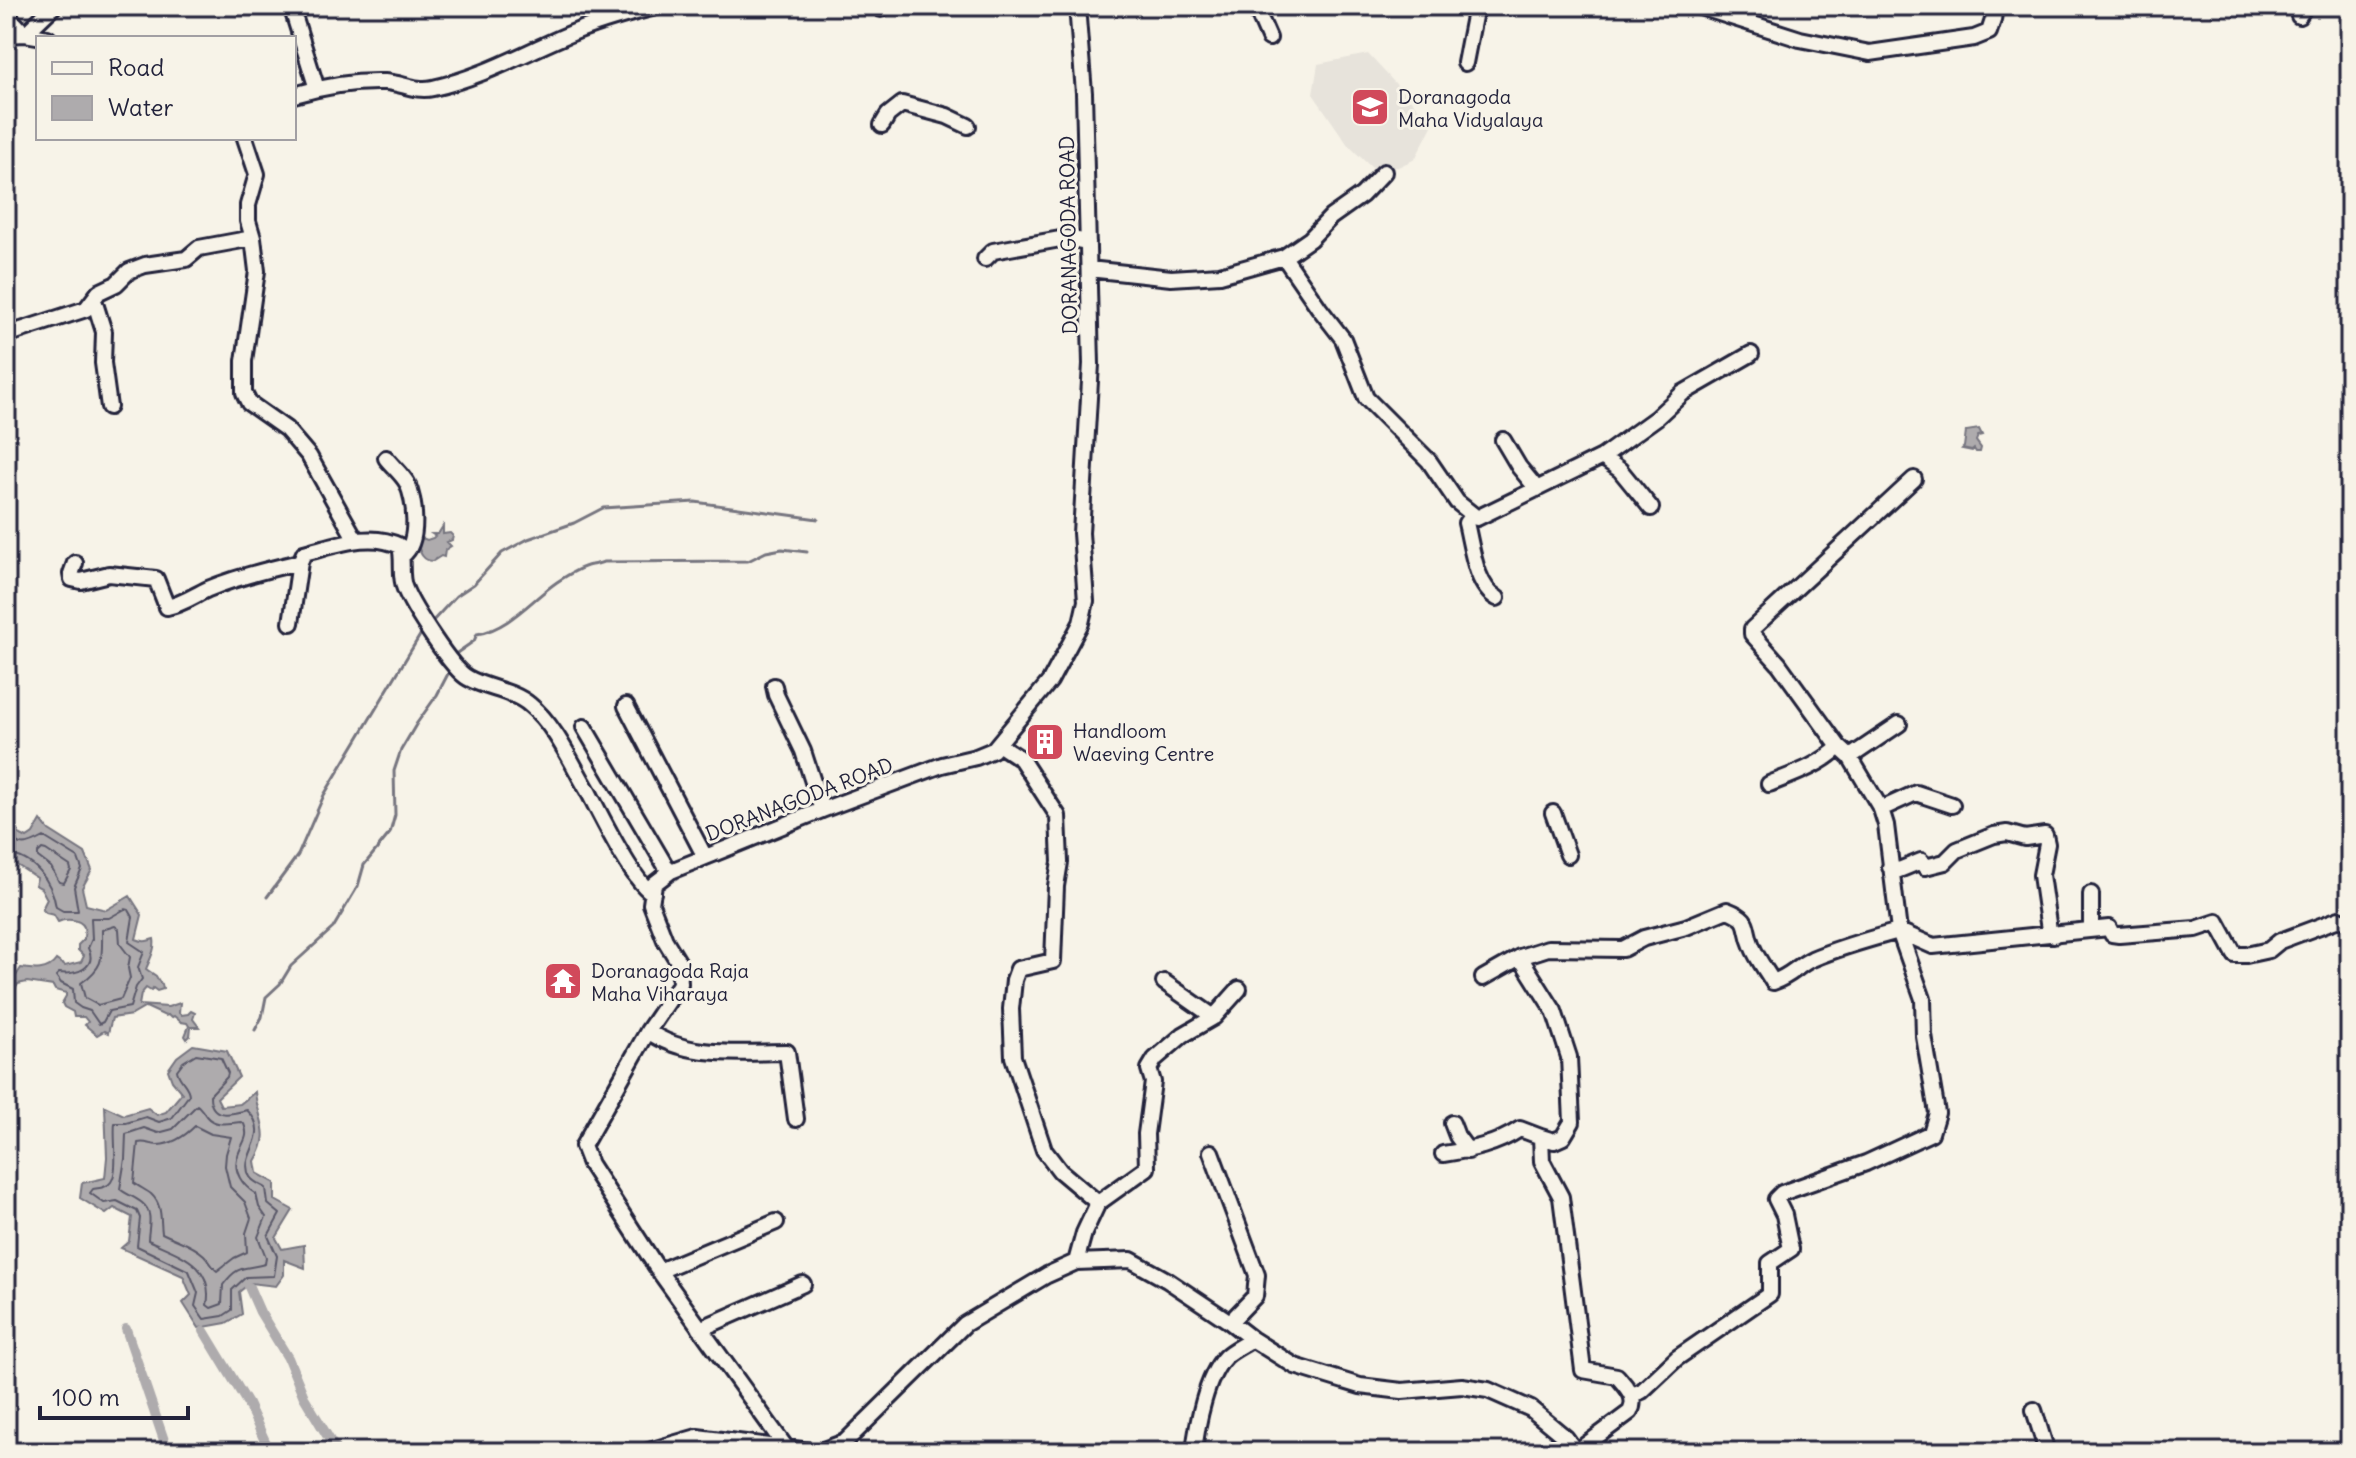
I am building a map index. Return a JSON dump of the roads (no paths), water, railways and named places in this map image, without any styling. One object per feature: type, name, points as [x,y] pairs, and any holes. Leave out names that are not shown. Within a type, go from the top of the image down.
[{"type":"street","points":[[25,34],[54,6]]},
{"type":"street","points":[[291,6],[317,89]]},
{"type":"street","points":[[296,94],[358,81],[390,83],[420,90],[433,88],[469,78],[577,31],[627,13],[660,6]]},
{"type":"street","name":"DORANAGODA ROAD","points":[[653,893],[654,884],[671,871],[822,810],[942,765],[993,750],[1050,681],[1081,623],[1086,601],[1081,533],[1091,364],[1084,93],[1077,6]]},
{"type":"street","points":[[1255,6],[1269,38]]},
{"type":"street","points":[[1465,63],[1476,6]]},
{"type":"street","points":[[1697,6],[1800,39],[1870,53],[1974,38],[1989,32],[1995,6]]},
{"type":"street","points":[[6,14],[25,34]]},
{"type":"street","points":[[6,35],[36,36]]},
{"type":"street","points":[[882,125],[888,115],[902,104],[947,116],[968,126]]},
{"type":"street","points":[[246,140],[257,174],[248,205],[257,271],[244,361],[244,393],[249,403],[282,426],[309,456],[356,540]]},
{"type":"street","points":[[1089,269],[1171,278],[1220,275],[1284,257],[1362,195],[1384,172]]},
{"type":"street","points":[[6,335],[86,309],[99,292],[116,284],[129,271],[186,259],[199,248],[253,238]]},
{"type":"street","points":[[985,259],[993,251],[1066,238],[1088,242]]},
{"type":"street","points":[[1284,257],[1343,339],[1366,398],[1429,461],[1457,502],[1477,518],[1602,457],[1656,418],[1683,393],[1751,354]]},
{"type":"street","points":[[94,300],[104,332],[103,363],[109,407]]},
{"type":"street","points":[[1503,440],[1537,489]]},
{"type":"street","points":[[1602,457],[1620,470],[1651,508]]},
{"type":"street","points":[[386,458],[407,483],[416,524],[410,550],[403,555]]},
{"type":"street","points":[[1632,1395],[1642,1391],[1677,1358],[1770,1294],[1770,1263],[1791,1249],[1784,1215],[1776,1199],[1782,1193],[1866,1163],[1931,1133],[1937,1113],[1924,1036],[1923,999],[1899,931],[1886,825],[1881,809],[1845,752],[1779,664],[1752,634],[1752,629],[1914,479]]},
{"type":"street","points":[[1472,515],[1466,523],[1476,565],[1488,593],[1497,598]]},
{"type":"street","points":[[291,623],[304,553],[356,540],[386,539],[400,546],[403,584],[409,598],[451,661],[466,677],[518,697],[541,716],[562,745],[629,865],[646,891],[653,893],[651,904],[665,940],[679,963],[680,984],[648,1031],[583,1146],[590,1164],[659,1271],[787,1450]]},
{"type":"street","points":[[75,563],[72,579],[81,581],[109,574],[156,579],[167,607],[182,604],[206,590],[300,562]]},
{"type":"street","points":[[774,686],[803,751],[822,810]]},
{"type":"street","points":[[626,706],[705,857]]},
{"type":"street","points":[[1769,784],[1804,771],[1899,724]]},
{"type":"street","points":[[584,727],[671,871]]},
{"type":"street","points":[[998,744],[1021,759],[1058,816],[1059,831],[1060,862],[1053,961],[1018,969],[1011,1009],[1013,1057],[1044,1150],[1060,1171],[1098,1203]]},
{"type":"street","points":[[1881,809],[1916,793],[1952,805]]},
{"type":"street","points":[[1553,813],[1568,855]]},
{"type":"street","points":[[1890,867],[1899,870],[1921,861],[1925,867],[1945,862],[1957,850],[1994,835],[2007,833],[2025,838],[2045,835],[2047,844],[2041,875],[2049,930],[2054,935]]},
{"type":"street","points":[[2091,894],[2091,930]]},
{"type":"street","points":[[1483,978],[1520,957],[1548,948],[1623,949],[1644,938],[1686,927],[1727,910],[1740,915],[1749,930],[1750,944],[1773,982],[1832,951],[1899,931],[1933,946],[2109,928],[2112,934],[2119,935],[2196,929],[2217,922],[2235,955],[2246,955],[2269,950],[2280,941],[2339,919],[2350,923]]},
{"type":"street","points":[[1443,1154],[1468,1151],[1505,1139],[1520,1129],[1554,1141],[1563,1137],[1572,1122],[1569,1057],[1554,1011],[1520,957]]},
{"type":"street","points":[[1164,982],[1214,1017]]},
{"type":"street","points":[[1076,1262],[1084,1233],[1098,1203],[1147,1168],[1146,1134],[1153,1082],[1149,1069],[1155,1059],[1183,1035],[1214,1017],[1239,989]]},
{"type":"street","points":[[648,1031],[662,1041],[698,1051],[787,1052],[796,1119]]},
{"type":"street","points":[[1452,1123],[1468,1151]]},
{"type":"street","points":[[645,1452],[697,1437],[818,1452],[845,1442],[965,1324],[1047,1275],[1076,1262],[1131,1260],[1167,1280],[1295,1366],[1360,1386],[1402,1391],[1462,1386],[1488,1390],[1531,1409],[1566,1438],[1576,1452],[1630,1412],[1634,1405],[1632,1395],[1617,1376],[1583,1370],[1561,1197],[1542,1161],[1541,1137]]},
{"type":"street","points":[[1211,1152],[1257,1275],[1255,1296],[1230,1322]]},
{"type":"street","points":[[659,1271],[776,1222]]},
{"type":"street","points":[[700,1329],[803,1284]]},
{"type":"street","points":[[1194,1452],[1197,1429],[1213,1376],[1226,1356],[1252,1339]]},
{"type":"street","points":[[2034,1410],[2047,1452]]},
{"type":"water","points":[[1979,429],[1982,435],[1976,441],[1980,452],[1962,449],[1966,431]]},
{"type":"water","points":[[443,526],[443,534],[453,536],[447,542],[451,546],[445,550],[444,557],[427,560],[418,545],[422,538],[433,538],[435,536],[432,534],[438,534]]},
{"type":"water","points":[[6,817],[12,820],[19,834],[27,838],[41,820],[49,830],[85,853],[92,870],[82,888],[86,905],[106,910],[130,896],[142,915],[136,939],[154,939],[146,969],[156,976],[163,989],[157,991],[153,988],[151,991],[146,988],[139,1005],[168,1007],[180,1003],[181,1015],[191,1011],[195,1013],[193,1019],[199,1027],[191,1027],[187,1039],[187,1023],[146,1007],[132,1015],[112,1018],[108,1033],[104,1031],[97,1035],[85,1025],[88,1022],[84,1017],[74,1017],[73,1012],[64,1007],[62,1003],[66,993],[55,990],[53,986],[27,982],[18,984],[12,995],[10,985],[21,968],[45,968],[56,960],[65,966],[81,962],[84,956],[78,945],[84,939],[84,927],[76,921],[58,922],[54,915],[42,909],[47,899],[41,888],[35,885],[37,878],[6,858]]},
{"type":"water","points":[[193,1045],[227,1051],[239,1077],[217,1098],[221,1106],[240,1104],[255,1092],[264,1134],[255,1161],[257,1173],[275,1183],[275,1200],[293,1210],[276,1238],[282,1249],[304,1245],[305,1268],[284,1260],[284,1275],[276,1286],[250,1283],[239,1292],[242,1314],[226,1323],[199,1328],[183,1303],[191,1295],[183,1276],[121,1248],[129,1241],[132,1217],[114,1208],[106,1214],[80,1198],[82,1183],[105,1178],[105,1106],[124,1115],[148,1108],[157,1115],[166,1112],[182,1093],[168,1070],[177,1057]]},
{"type":"waterway","points":[[430,624],[456,596],[474,584],[502,553],[603,508],[695,502],[818,519]]},
{"type":"waterway","points":[[454,655],[474,641],[477,634],[510,620],[557,582],[587,566],[603,562],[748,561],[766,552],[782,549],[807,552]]},
{"type":"waterway","points":[[267,897],[298,855],[324,795],[422,632]]},
{"type":"waterway","points":[[255,1030],[262,1017],[266,997],[280,984],[291,966],[333,928],[358,886],[364,865],[390,833],[395,815],[394,771],[401,750],[450,670]]},
{"type":"waterway","points":[[249,1287],[288,1358],[304,1397],[337,1452]]},
{"type":"waterway","points":[[126,1329],[168,1452]]},
{"type":"waterway","points":[[204,1331],[248,1404],[270,1452]]},
{"type":"place","name":"Doranagoda Maha Vidyalaya","points":[[1370,107]]},
{"type":"place","name":"Handloom Waeving Centre","points":[[1045,742]]},
{"type":"place","name":"Doranagoda Raja Maha Viharaya","points":[[563,981]]}]
